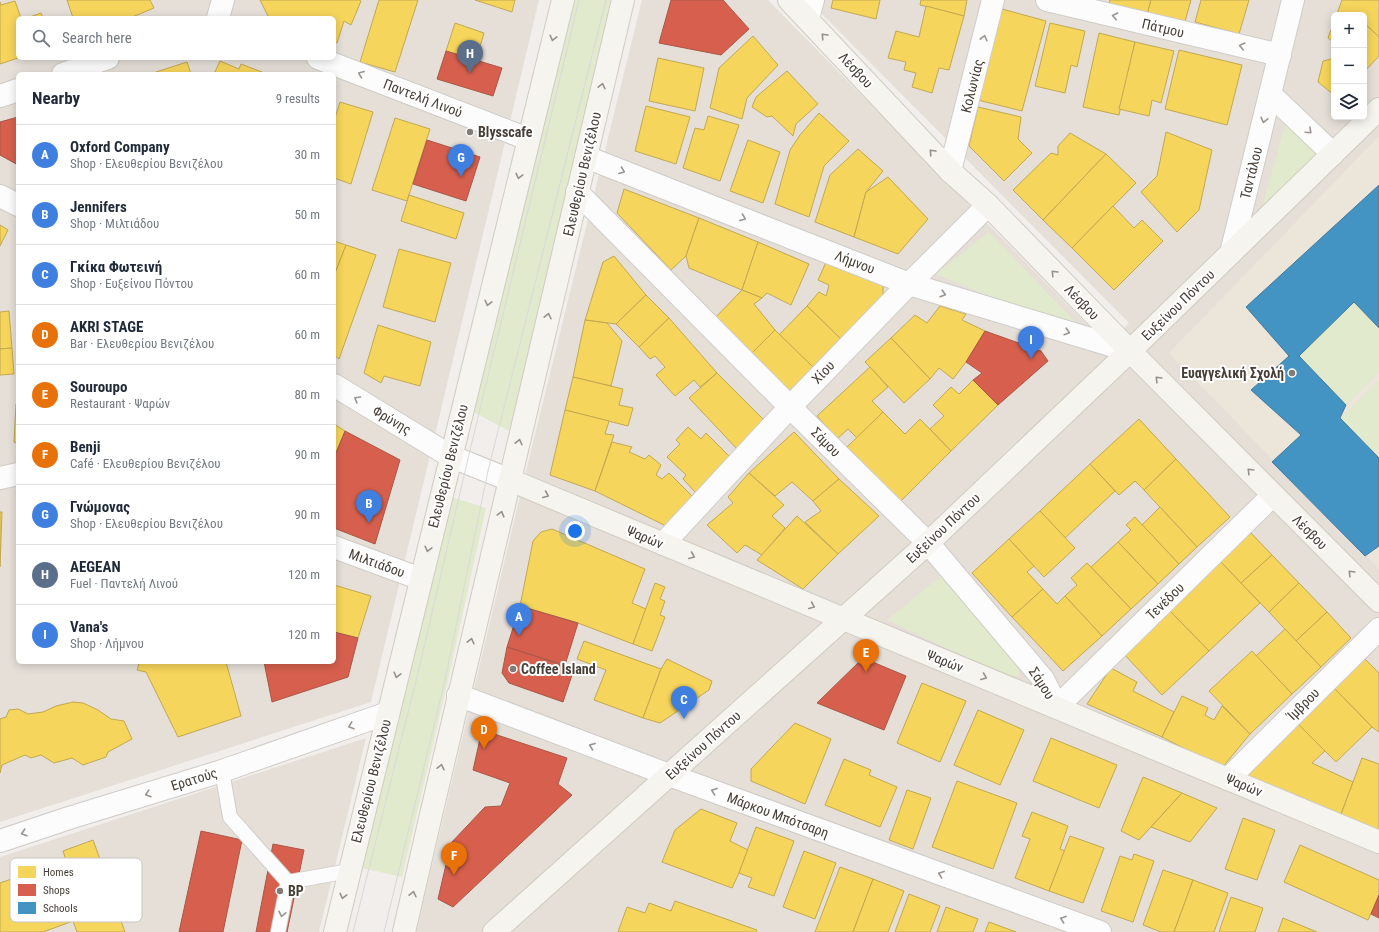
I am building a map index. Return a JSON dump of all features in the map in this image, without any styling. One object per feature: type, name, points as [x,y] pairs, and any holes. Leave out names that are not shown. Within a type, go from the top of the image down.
[{"type":"street","points":[[219,16],[223,0]]},
{"type":"street","name":"Ελευθερίου Βενιζέλου","points":[[335,932],[450,456],[563,0]]},
{"type":"street","name":"Ελευθερίου Βενιζέλου","points":[[404,932],[458,695],[623,0]]},
{"type":"street","name":"Λέσβου","points":[[789,0],[811,10],[950,171],[988,205],[1130,351],[1379,601]]},
{"type":"street","name":"Κολωνίας","points":[[950,171],[993,0]]},
{"type":"street","name":"Πάτμου","points":[[1047,0],[1280,55]]},
{"type":"street","name":"Ταντάλου","points":[[1232,252],[1293,0]]},
{"type":"street","points":[[68,72],[102,60]]},
{"type":"street","name":"Παντελή Λινού","points":[[323,60],[528,139]]},
{"type":"street","points":[[0,96],[16,91]]},
{"type":"street","points":[[1270,94],[1333,154]]},
{"type":"street","name":"Ευξείνου Πόντου","points":[[494,932],[928,542],[1130,351],[1379,109]]},
{"type":"street","name":"Λήμνου","points":[[586,157],[910,284],[1130,351]]},
{"type":"street","name":"Σάμου","points":[[577,192],[790,407],[928,542],[1043,679],[1057,707]]},
{"type":"street","points":[[0,196],[16,204]]},
{"type":"street","name":"Χίου","points":[[664,544],[790,407],[988,205]]},
{"type":"street","name":"Φρύνης","points":[[336,386],[450,456],[510,480]]},
{"type":"street","points":[[0,478],[16,474]]},
{"type":"street","name":"Ψαρών","points":[[510,480],[1379,842]]},
{"type":"street","name":"Τενέδου","points":[[1057,707],[1273,495]]},
{"type":"street","name":"Μιλτιάδου","points":[[336,548],[421,579]]},
{"type":"street","name":"Ίμβρου","points":[[1228,779],[1379,629]]},
{"type":"street","name":"Μάρκου Μπότσαρη","points":[[458,695],[669,775],[1100,932]]},
{"type":"street","name":"Ερατούς","points":[[0,841],[222,771],[388,713]]},
{"type":"lane","points":[[222,771],[230,817],[288,882]]},
{"type":"lane","points":[[288,882],[350,871]]},
{"type":"lane","points":[[278,932],[288,882]]},
{"type":"shaded area","points":[[0,0],[539,0],[371,702],[0,822]]},
{"type":"shaded area","points":[[642,0],[768,0],[1107,345],[1129,323],[808,0],[1379,0],[1379,932],[416,932],[526,471]]},
{"type":"shaded area","points":[[1379,136],[1379,569],[1169,353]]},
{"type":"shaded area","points":[[366,738],[319,932],[0,932],[0,857]]},
{"type":"green space","points":[[570,0],[614,0],[512,431],[507,430],[470,410]]},
{"type":"green space","points":[[1286,122],[1316,153],[1261,211]]},
{"type":"green space","points":[[989,232],[1083,330],[1064,327],[936,274]]},
{"type":"green space","points":[[1354,302],[1379,328],[1379,373],[1346,405],[1299,356]]},
{"type":"green space","points":[[1379,381],[1379,458],[1340,418]]},
{"type":"green space","points":[[448,496],[486,508],[402,877],[358,867]]},
{"type":"green space","points":[[945,573],[1018,658],[1019,675],[1009,677],[887,620]]},
{"type":"building: Homes","points":[[67,0],[150,0],[154,8],[135,16],[72,16]]},
{"type":"building: Homes","points":[[260,0],[361,1],[351,25],[344,21],[337,43],[336,16],[268,16]]},
{"type":"building: Homes","points":[[379,0],[418,0],[395,72],[360,62]]},
{"type":"building: Homes","points":[[475,0],[515,0],[512,12]]},
{"type":"building: Homes","points":[[833,0],[880,0],[876,19],[831,8]]},
{"type":"building: Homes","points":[[921,0],[967,0],[964,16],[920,5]]},
{"type":"building: Homes","points":[[1110,0],[1151,0],[1147,15],[1109,5]]},
{"type":"building: Homes","points":[[1151,0],[1191,0],[1184,25],[1147,15]]},
{"type":"building: Homes","points":[[1201,0],[1249,0],[1239,34],[1195,22]]},
{"type":"building: Homes","points":[[1342,0],[1379,0],[1379,37],[1367,26],[1367,12],[1338,12]]},
{"type":"building: Homes","points":[[15,1],[20,16],[16,16],[16,59],[0,64],[0,2],[1,5]]},
{"type":"building: Homes","points":[[926,6],[964,16],[949,70],[939,68],[932,93],[912,87],[916,73],[904,70],[906,62],[888,58],[896,31],[919,37]]},
{"type":"building: Homes","points":[[1002,9],[1046,21],[1022,111],[978,100]]},
{"type":"building: Homes","points":[[41,13],[42,16],[33,16]]},
{"type":"building: Homes","points":[[455,23],[484,33],[476,60],[446,51]]},
{"type":"building: Homes","points":[[1050,23],[1085,31],[1077,67],[1071,65],[1065,93],[1035,86]]},
{"type":"building: Homes","points":[[1367,26],[1379,37],[1379,56],[1367,69]]},
{"type":"building: Homes","points":[[1331,30],[1331,40],[1328,38]]},
{"type":"building: Homes","points":[[1099,33],[1135,42],[1119,115],[1083,107]]},
{"type":"building: Homes","points":[[753,36],[778,65],[747,98],[742,119],[710,108],[719,68]]},
{"type":"building: Homes","points":[[1135,42],[1174,51],[1161,103],[1152,100],[1149,116],[1119,109]]},
{"type":"building: Homes","points":[[1179,50],[1242,65],[1227,125],[1165,109]]},
{"type":"building: Homes","points":[[658,58],[704,68],[695,111],[649,101]]},
{"type":"building: Homes","points":[[1331,59],[1331,93],[1318,82],[1323,61]]},
{"type":"building: Homes","points":[[220,61],[239,69],[241,64],[262,72],[215,72]]},
{"type":"building: Homes","points":[[187,62],[190,72],[156,72]]},
{"type":"building: Homes","points":[[787,71],[818,104],[796,124],[793,136],[772,116],[767,117],[752,107],[756,97]]},
{"type":"building: Homes","points":[[340,102],[373,112],[351,184],[336,179],[336,115]]},
{"type":"building: Homes","points":[[646,106],[690,117],[676,164],[635,151]]},
{"type":"building: Homes","points":[[978,107],[1021,117],[1018,139],[1032,153],[1004,181],[969,146]]},
{"type":"building: Homes","points":[[819,113],[849,141],[824,166],[809,217],[775,204],[790,150],[800,135]]},
{"type":"building: Homes","points":[[708,116],[739,125],[720,181],[683,168],[695,128],[704,130]]},
{"type":"building: Homes","points":[[395,118],[430,129],[407,201],[372,190]]},
{"type":"building: Homes","points":[[1166,132],[1212,150],[1199,210],[1177,232],[1141,192],[1157,176]]},
{"type":"building: Homes","points":[[1070,133],[1106,154],[1043,220],[1013,190],[1051,153],[1058,155],[1058,146]]},
{"type":"building: Homes","points":[[748,140],[780,152],[763,203],[730,191]]},
{"type":"building: Homes","points":[[858,149],[883,171],[866,192],[854,237],[815,222],[830,175]]},
{"type":"building: Homes","points":[[1106,154],[1136,183],[1072,248],[1043,220]]},
{"type":"building: Homes","points":[[888,177],[928,219],[898,254],[854,237],[866,192]]},
{"type":"building: Homes","points":[[624,189],[699,218],[686,256],[671,270],[617,213]]},
{"type":"building: Homes","points":[[409,195],[464,213],[456,239],[401,221]]},
{"type":"building: Homes","points":[[1113,206],[1134,228],[1142,220],[1163,241],[1114,290],[1072,248]]},
{"type":"building: Homes","points":[[699,218],[758,242],[742,290],[689,268],[686,256]]},
{"type":"building: Homes","points":[[0,225],[8,230],[0,246]]},
{"type":"building: Homes","points":[[336,242],[346,245],[336,271]]},
{"type":"building: Homes","points":[[758,242],[809,264],[791,305],[767,293],[762,298],[742,290]]},
{"type":"building: Homes","points":[[346,245],[376,255],[339,359],[336,357],[336,271]]},
{"type":"building: Homes","points":[[399,249],[451,263],[435,322],[383,307]]},
{"type":"building: Homes","points":[[614,256],[646,295],[616,324],[585,320],[603,262]]},
{"type":"building: Homes","points":[[827,260],[880,277],[883,286],[883,296],[843,341],[807,306],[819,292],[826,296],[829,285],[818,280]]},
{"type":"building: Homes","points":[[742,290],[762,298],[754,304],[775,330],[750,355],[714,319]]},
{"type":"building: Homes","points":[[646,295],[669,318],[639,347],[616,324]]},
{"type":"building: Homes","points":[[807,306],[843,341],[815,369],[779,335]]},
{"type":"building: Homes","points":[[940,306],[966,314],[962,320],[985,331],[966,362],[953,379],[939,368],[930,379],[891,338],[915,315],[927,323]]},
{"type":"building: Homes","points":[[9,311],[12,348],[0,349],[0,312]]},
{"type":"building: Homes","points":[[669,318],[717,373],[700,387],[694,380],[675,396],[656,375],[665,367],[655,356],[650,359],[639,347]]},
{"type":"building: Homes","points":[[585,320],[607,323],[622,341],[611,386],[573,377]]},
{"type":"building: Homes","points":[[378,325],[431,342],[420,386],[384,376],[381,383],[364,373]]},
{"type":"building: Homes","points":[[775,330],[815,369],[789,395],[750,355]]},
{"type":"building: Homes","points":[[891,338],[930,379],[904,403],[865,362]]},
{"type":"building: Homes","points":[[12,348],[14,374],[0,375],[0,349]]},
{"type":"building: Homes","points":[[870,367],[888,387],[872,401],[883,412],[857,438],[848,429],[837,439],[817,416]]},
{"type":"building: Homes","points":[[717,373],[767,423],[738,450],[689,398]]},
{"type":"building: Homes","points":[[573,377],[623,389],[619,405],[633,408],[628,426],[565,410]]},
{"type":"building: Homes","points":[[973,380],[998,405],[951,451],[930,429],[944,416],[933,405],[951,387],[959,394]]},
{"type":"building: Homes","points":[[16,404],[16,443],[14,442]]},
{"type":"building: Homes","points":[[565,410],[609,421],[605,434],[614,435],[595,491],[550,475]]},
{"type":"building: Homes","points":[[883,412],[905,434],[920,419],[951,451],[901,501],[847,447]]},
{"type":"building: Homes","points":[[1139,419],[1176,459],[1144,490],[1135,481],[1119,495],[1090,464]]},
{"type":"building: Homes","points":[[336,425],[345,431],[336,452]]},
{"type":"building: Homes","points":[[688,427],[701,439],[706,433],[731,458],[696,493],[683,479],[686,475],[667,457],[680,444],[676,440]]},
{"type":"building: Homes","points":[[794,432],[839,479],[813,501],[792,482],[775,496],[749,473]]},
{"type":"building: Homes","points":[[612,442],[632,447],[629,452],[645,459],[649,455],[661,465],[656,475],[662,479],[669,473],[692,496],[666,526],[595,491]]},
{"type":"building: Homes","points":[[1176,459],[1230,517],[1197,547],[1144,490]]},
{"type":"building: Homes","points":[[1090,464],[1115,491],[1065,538],[1040,511]]},
{"type":"building: Homes","points":[[749,473],[784,505],[772,516],[785,528],[762,555],[745,545],[737,553],[707,525],[733,503],[728,497]]},
{"type":"building: Homes","points":[[839,479],[879,516],[838,554],[805,522],[821,511],[813,501]]},
{"type":"building: Homes","points":[[1160,507],[1197,547],[1179,564],[1142,525]]},
{"type":"building: Homes","points":[[1040,511],[1075,548],[1044,577],[1009,539]]},
{"type":"building: Homes","points":[[0,512],[2,512],[0,567]]},
{"type":"building: Homes","points":[[797,516],[838,554],[803,589],[757,560]]},
{"type":"building: Homes","points":[[1135,517],[1179,564],[1158,584],[1118,542],[1131,530],[1126,525]]},
{"type":"building: Homes","points":[[552,529],[645,569],[632,603],[646,609],[633,644],[578,623],[520,606],[533,541],[541,532]]},
{"type":"building: Homes","points":[[1251,533],[1272,555],[1241,583],[1220,561]]},
{"type":"building: Homes","points":[[1009,539],[1034,566],[1027,572],[1043,589],[1012,617],[972,573]]},
{"type":"building: Homes","points":[[1118,542],[1158,584],[1131,609],[1091,567]]},
{"type":"building: Homes","points":[[1272,555],[1299,583],[1269,612],[1241,583]]},
{"type":"building: Homes","points":[[1220,561],[1260,603],[1209,651],[1169,610]]},
{"type":"building: Homes","points":[[1087,563],[1131,609],[1102,636],[1065,596],[1077,585],[1071,578]]},
{"type":"building: Homes","points":[[655,583],[665,587],[660,599],[665,601],[660,615],[665,617],[652,651],[633,644]]},
{"type":"building: Homes","points":[[1299,583],[1327,612],[1296,641],[1269,612]]},
{"type":"building: Homes","points":[[336,586],[371,596],[358,638],[336,632]]},
{"type":"building: Homes","points":[[1043,589],[1057,604],[1065,596],[1102,636],[1063,671],[1012,617]]},
{"type":"building: Homes","points":[[1169,610],[1209,651],[1162,695],[1123,653]]},
{"type":"building: Homes","points":[[1327,612],[1351,638],[1321,667],[1296,641]]},
{"type":"building: Homes","points":[[1285,629],[1321,667],[1292,694],[1256,656]]},
{"type":"building: Homes","points":[[584,641],[661,669],[643,718],[594,700],[606,670],[577,659]]},
{"type":"building: Homes","points":[[1252,651],[1292,694],[1250,734],[1209,691]]},
{"type":"building: Homes","points":[[667,659],[712,681],[709,690],[660,723],[643,718],[661,669]]},
{"type":"building: Homes","points":[[1365,659],[1379,673],[1379,732],[1372,727],[1334,688]]},
{"type":"building: Homes","points":[[139,664],[227,664],[241,716],[178,737],[146,672],[137,670]]},
{"type":"building: Homes","points":[[1111,668],[1137,682],[1133,691],[1174,712],[1162,737],[1087,704]]},
{"type":"building: Homes","points":[[922,683],[966,701],[940,762],[897,743]]},
{"type":"building: Homes","points":[[1334,688],[1372,727],[1336,762],[1297,723]]},
{"type":"building: Homes","points":[[1182,696],[1208,708],[1205,715],[1214,720],[1222,706],[1250,734],[1222,768],[1162,737]]},
{"type":"building: Homes","points":[[73,702],[83,703],[98,710],[111,719],[124,721],[132,739],[108,752],[106,757],[83,765],[72,758],[54,763],[41,755],[31,758],[25,755],[2,765],[0,773],[0,719],[6,717],[9,710],[18,709],[28,714],[43,712],[56,706]]},
{"type":"building: Homes","points":[[978,710],[1024,730],[1000,785],[954,765]]},
{"type":"building: Homes","points":[[795,723],[831,739],[805,804],[751,781],[751,769]]},
{"type":"building: Homes","points":[[1297,723],[1325,751],[1312,763],[1353,782],[1340,817],[1246,777]]},
{"type":"building: Homes","points":[[1051,738],[1117,765],[1099,808],[1033,781]]},
{"type":"building: Homes","points":[[1362,758],[1379,764],[1379,833],[1340,817]]},
{"type":"building: Homes","points":[[844,759],[871,770],[869,775],[897,787],[880,827],[825,805]]},
{"type":"building: Homes","points":[[1143,777],[1182,793],[1139,840],[1121,831]]},
{"type":"building: Homes","points":[[957,781],[1017,803],[993,869],[932,847]]},
{"type":"building: Homes","points":[[907,790],[931,798],[913,849],[889,840]]},
{"type":"building: Homes","points":[[1182,793],[1217,808],[1190,842],[1151,827]]},
{"type":"building: Homes","points":[[701,809],[737,823],[730,841],[748,850],[732,888],[662,862],[675,830]]},
{"type":"building: Homes","points":[[1032,812],[1068,826],[1060,849],[1065,851],[1049,891],[1015,878],[1030,839],[1022,836]]},
{"type":"building: Homes","points":[[1243,818],[1275,830],[1257,880],[1225,869]]},
{"type":"building: Homes","points":[[756,827],[794,841],[774,896],[748,887],[752,878],[739,873]]},
{"type":"building: Homes","points":[[1070,836],[1104,848],[1083,903],[1049,891]]},
{"type":"building: Homes","points":[[93,840],[100,858],[65,858],[63,851]]},
{"type":"building: Homes","points":[[1300,845],[1379,880],[1379,895],[1368,920],[1284,882]]},
{"type":"building: Homes","points":[[804,851],[836,863],[815,919],[783,907]]},
{"type":"building: Homes","points":[[1134,854],[1154,861],[1133,922],[1101,911],[1120,856],[1132,860]]},
{"type":"building: Homes","points":[[840,867],[873,879],[853,932],[815,932]]},
{"type":"building: Homes","points":[[1163,870],[1193,880],[1174,932],[1161,932],[1143,925]]},
{"type":"building: Homes","points":[[873,879],[904,891],[888,932],[853,932]]},
{"type":"building: Homes","points":[[10,880],[10,922],[70,922],[43,932],[0,932],[0,883]]},
{"type":"building: Homes","points":[[1193,880],[1228,893],[1214,932],[1174,932]]},
{"type":"building: Homes","points":[[909,894],[940,906],[930,932],[895,932]]},
{"type":"building: Homes","points":[[1231,897],[1263,908],[1255,932],[1219,932]]},
{"type":"building: Homes","points":[[675,901],[757,930],[756,932],[618,932],[627,907],[645,913],[649,903],[671,911]]},
{"type":"building: Homes","points":[[946,907],[978,919],[973,932],[937,932]]},
{"type":"building: Homes","points":[[1283,918],[1317,932],[1278,932]]},
{"type":"building: Homes","points":[[73,922],[121,922],[125,932],[77,932]]},
{"type":"building: Homes","points":[[989,922],[1016,932],[985,932]]},
{"type":"building: Shops","points":[[671,0],[723,0],[749,29],[721,55],[659,43]]},
{"type":"building: Shops","points":[[446,51],[502,68],[493,96],[437,79]]},
{"type":"building: Shops","points":[[16,118],[16,164],[0,155],[0,122]]},
{"type":"building: Shops","points":[[427,140],[480,157],[466,201],[413,184]]},
{"type":"building: Shops","points":[[985,331],[1041,351],[1048,361],[998,405],[973,380],[982,373],[966,362]]},
{"type":"building: Shops","points":[[345,431],[400,460],[375,544],[336,529],[336,453]]},
{"type":"building: Shops","points":[[520,606],[578,623],[565,665],[507,647]]},
{"type":"building: Shops","points":[[336,632],[358,638],[348,677],[272,702],[264,664],[336,664]]},
{"type":"building: Shops","points":[[507,647],[574,669],[563,702],[509,683],[502,673]]},
{"type":"building: Shops","points":[[863,658],[906,676],[884,730],[817,703]]},
{"type":"building: Shops","points":[[482,730],[567,758],[558,784],[572,795],[453,907],[438,899],[451,843],[485,807],[501,806],[510,783],[473,770]]},
{"type":"building: Shops","points":[[201,831],[242,840],[223,932],[179,932]]},
{"type":"building: Shops","name":"BP","points":[[273,844],[304,850],[287,932],[256,932]]},
{"type":"building: Shops","points":[[1379,895],[1379,918],[1371,914]]},
{"type":"building: Schools","name":"Ευαγγελική Σχολή","points":[[1379,185],[1379,328],[1354,302],[1299,356],[1346,405],[1340,418],[1379,458],[1379,546],[1365,556],[1272,462],[1301,435],[1251,390],[1289,356],[1246,307]]},
{"type":"tram line","points":[[353,932],[417,677],[579,0]]},
{"type":"tram line","points":[[384,932],[445,680],[488,471],[606,0]]},
{"type":"place","name":"AEGEAN","points":[[470,73]]},
{"type":"place","name":"Blysscafe","points":[[470,132]]},
{"type":"place","name":"Γνώμονας","points":[[461,177]]},
{"type":"place","name":"Vana's","points":[[1031,359]]},
{"type":"place","name":"Ευαγγελική Σχολή","points":[[1292,373]]},
{"type":"place","name":"Jennifers","points":[[369,523]]},
{"type":"place","name":"Oxford Company","points":[[519,636]]},
{"type":"place","name":"Coffee Island","points":[[513,669]]},
{"type":"place","name":"Souroupo","points":[[866,672]]},
{"type":"place","name":"Γκίκα Φωτεινή","points":[[684,719]]},
{"type":"place","name":"AKRI STAGE","points":[[484,749]]},
{"type":"place","name":"Benji","points":[[454,875]]},
{"type":"place","name":"BP","points":[[280,891]]}]
